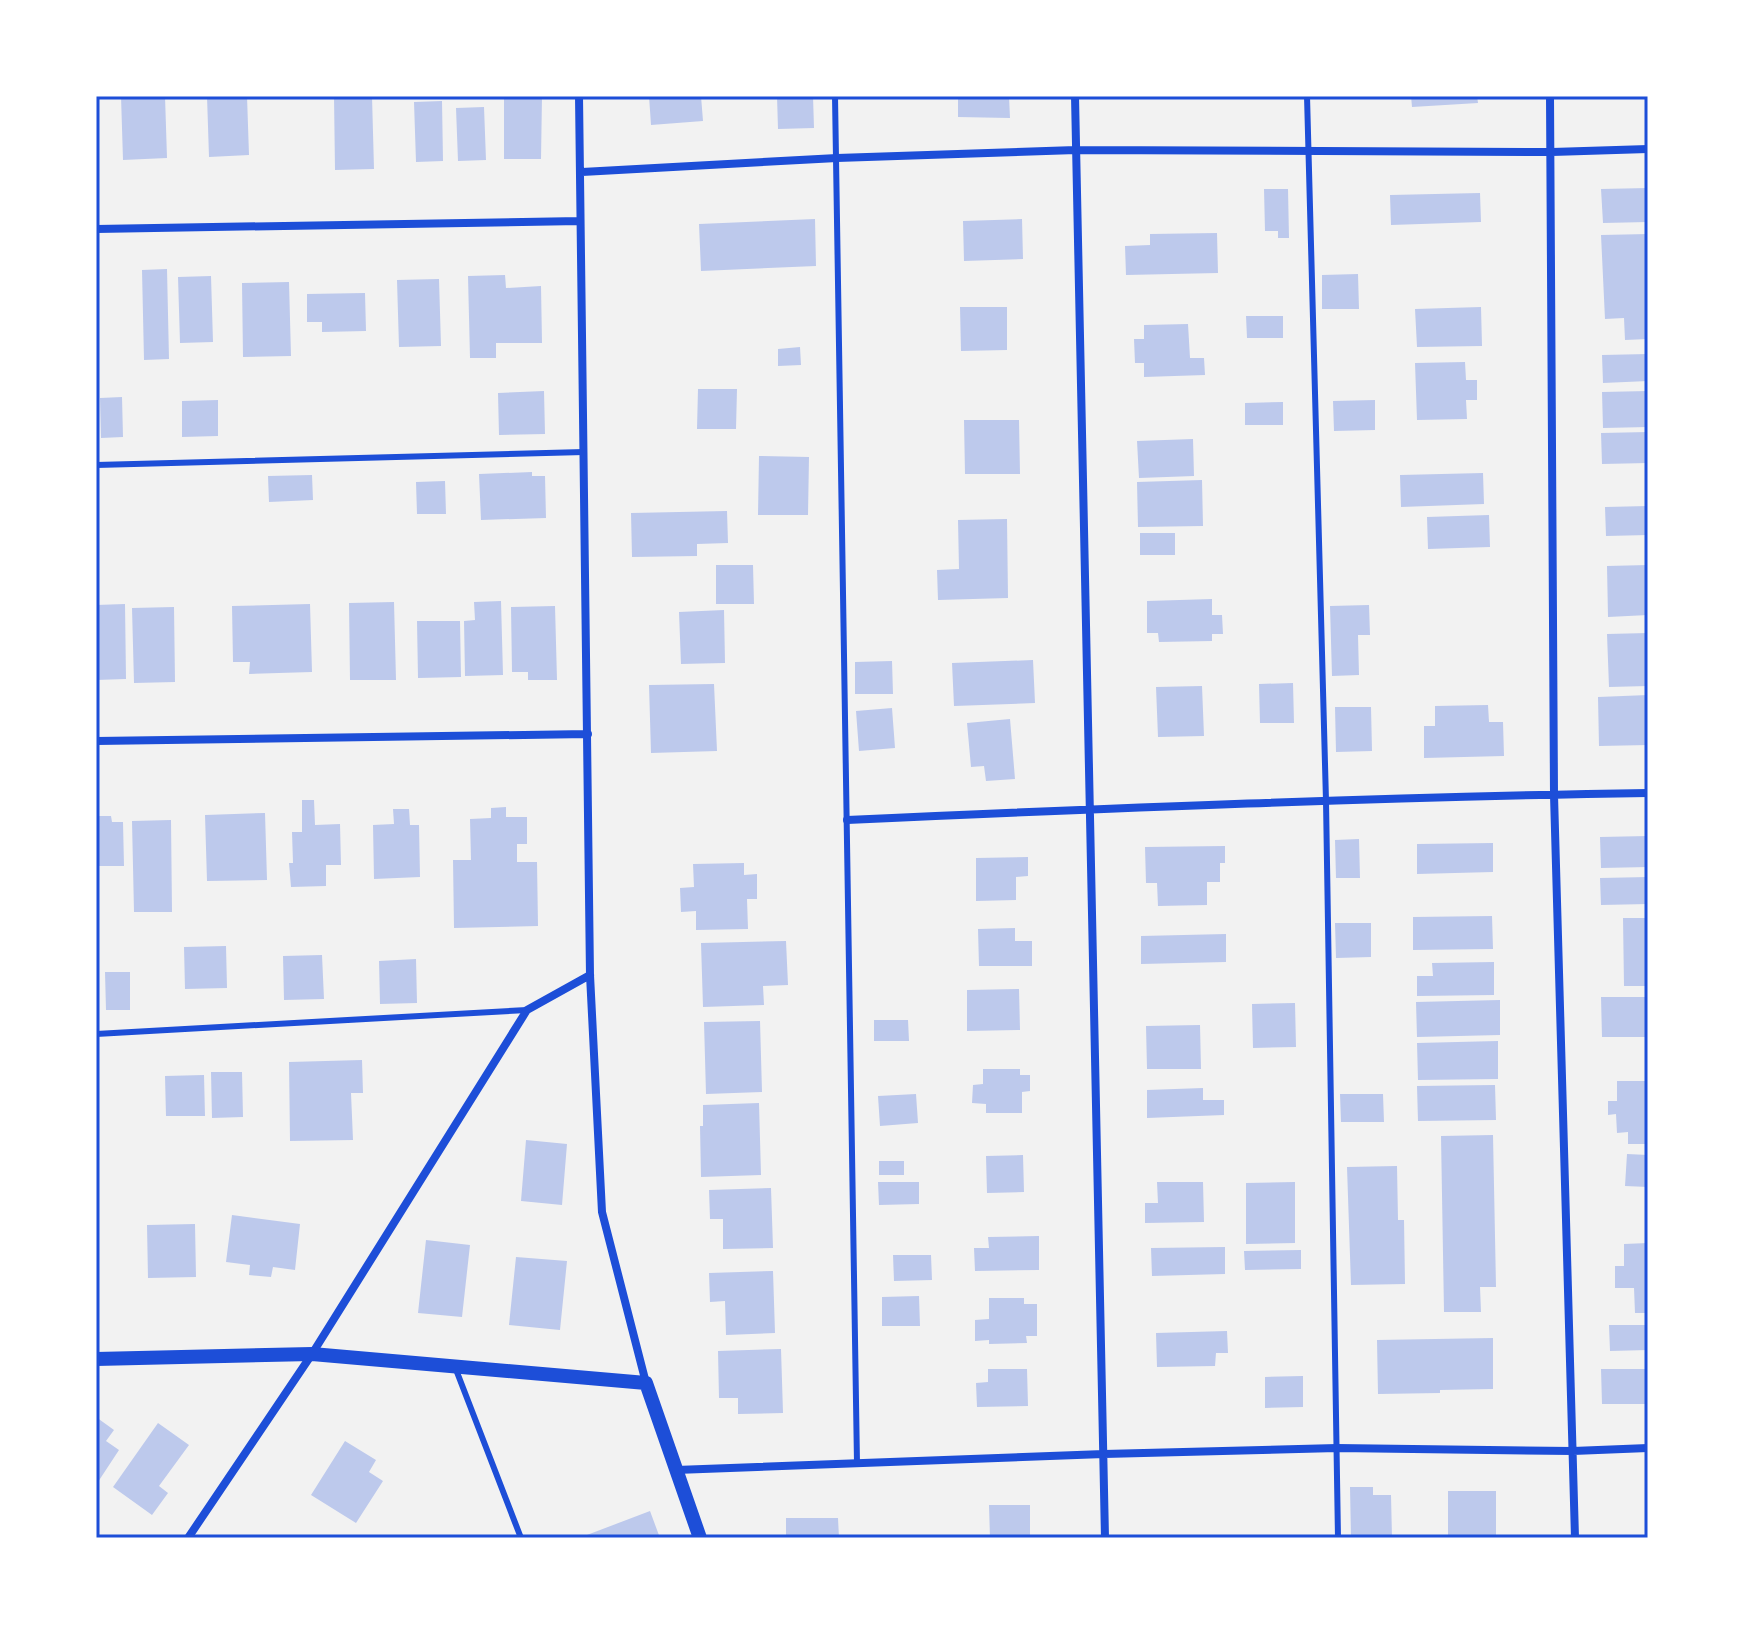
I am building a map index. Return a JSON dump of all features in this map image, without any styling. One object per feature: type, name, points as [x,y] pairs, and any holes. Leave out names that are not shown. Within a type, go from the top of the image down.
[{"type":"street","points":[[579,96],[590,975],[602,1212],[646,1383],[700,1538]]},
{"type":"street","points":[[1075,96],[1105,1538]]},
{"type":"street","points":[[1550,96],[1554,795],[1575,1538]]},
{"type":"street","points":[[582,172],[837,158],[1076,150],[1552,152],[1648,149]]},
{"type":"street","points":[[96,229],[580,221]]},
{"type":"street","points":[[96,741],[588,734]]},
{"type":"street","points":[[847,820],[1326,801],[1648,793]]},
{"type":"street","points":[[188,1538],[312,1354],[527,1010],[590,975]]},
{"type":"street","points":[[96,1359],[312,1354],[646,1383]]},
{"type":"street","points":[[676,1470],[1337,1448],[1573,1451],[1648,1448]]},
{"type":"lane","points":[[835,96],[857,1463]]},
{"type":"lane","points":[[1307,96],[1326,801],[1338,1538]]},
{"type":"lane","points":[[96,465],[584,452]]},
{"type":"lane","points":[[96,1034],[527,1010]]},
{"type":"lane","points":[[455,1367],[521,1538]]},
{"type":"building","points":[[121,96],[165,96],[167,158],[123,160]]},
{"type":"building","points":[[207,96],[247,96],[249,155],[209,157]]},
{"type":"building","points":[[334,96],[372,96],[374,169],[335,170]]},
{"type":"building","points":[[504,96],[542,96],[541,159],[504,159]]},
{"type":"building","points":[[649,96],[701,96],[703,121],[651,125]]},
{"type":"building","points":[[777,96],[813,96],[814,128],[778,129]]},
{"type":"building","points":[[958,96],[1009,96],[1010,118],[958,117]]},
{"type":"building","points":[[1411,96],[1477,96],[1478,103],[1412,107]]},
{"type":"building","points":[[442,101],[443,161],[416,162],[414,102]]},
{"type":"building","points":[[484,107],[486,160],[458,161],[456,108]]},
{"type":"building","points":[[1648,188],[1648,222],[1603,223],[1601,189]]},
{"type":"building","points":[[1264,189],[1288,189],[1289,238],[1278,238],[1278,231],[1265,231]]},
{"type":"building","points":[[1480,193],[1481,222],[1391,225],[1390,195]]},
{"type":"building","points":[[815,219],[816,266],[701,271],[699,224]]},
{"type":"building","points":[[1022,219],[1023,259],[964,261],[963,221]]},
{"type":"building","points":[[1217,233],[1218,273],[1126,275],[1125,246],[1150,245],[1150,234]]},
{"type":"building","points":[[1648,234],[1648,339],[1625,340],[1624,318],[1605,319],[1601,235]]},
{"type":"building","points":[[167,269],[169,359],[144,360],[142,270]]},
{"type":"building","points":[[1358,274],[1359,309],[1322,309],[1322,275]]},
{"type":"building","points":[[505,275],[506,288],[541,286],[542,343],[496,343],[496,358],[470,358],[468,276]]},
{"type":"building","points":[[211,276],[213,342],[180,343],[178,277]]},
{"type":"building","points":[[439,279],[441,346],[399,347],[397,280]]},
{"type":"building","points":[[289,282],[291,356],[243,357],[242,283]]},
{"type":"building","points":[[365,293],[366,331],[322,332],[322,322],[307,322],[307,294]]},
{"type":"building","points":[[960,307],[1007,307],[1007,350],[961,351]]},
{"type":"building","points":[[1481,307],[1482,346],[1417,347],[1415,309]]},
{"type":"building","points":[[1246,316],[1283,316],[1283,338],[1247,338]]},
{"type":"building","points":[[1188,324],[1190,358],[1204,358],[1205,375],[1144,377],[1144,363],[1135,363],[1134,339],[1144,339],[1144,325]]},
{"type":"building","points":[[800,347],[801,365],[778,366],[778,349]]},
{"type":"building","points":[[1648,354],[1648,381],[1603,383],[1602,355]]},
{"type":"building","points":[[1465,362],[1466,380],[1477,380],[1477,400],[1466,400],[1467,419],[1417,420],[1415,363]]},
{"type":"building","points":[[698,389],[737,389],[736,429],[697,429]]},
{"type":"building","points":[[544,391],[545,434],[499,435],[498,393]]},
{"type":"building","points":[[1648,391],[1648,427],[1603,428],[1602,392]]},
{"type":"building","points":[[122,397],[123,437],[101,438],[100,398]]},
{"type":"building","points":[[218,400],[218,436],[182,437],[182,401]]},
{"type":"building","points":[[1375,400],[1375,430],[1334,431],[1333,401]]},
{"type":"building","points":[[1283,402],[1283,425],[1245,425],[1245,403]]},
{"type":"building","points":[[964,420],[1019,420],[1020,474],[965,474]]},
{"type":"building","points":[[1648,432],[1648,463],[1602,464],[1601,433]]},
{"type":"building","points":[[1193,439],[1194,476],[1139,478],[1137,441]]},
{"type":"building","points":[[759,456],[809,457],[808,515],[758,515]]},
{"type":"building","points":[[532,472],[532,476],[545,476],[546,518],[481,520],[479,474]]},
{"type":"building","points":[[1483,473],[1484,504],[1401,507],[1400,475]]},
{"type":"building","points":[[312,475],[313,500],[269,502],[268,476]]},
{"type":"building","points":[[1202,480],[1203,526],[1138,527],[1137,482]]},
{"type":"building","points":[[445,481],[446,514],[417,514],[416,482]]},
{"type":"building","points":[[1648,506],[1648,535],[1606,536],[1605,507]]},
{"type":"building","points":[[727,511],[728,543],[697,544],[697,556],[632,557],[631,513]]},
{"type":"building","points":[[1489,515],[1490,547],[1428,549],[1427,517]]},
{"type":"building","points":[[1007,519],[1008,598],[938,600],[937,570],[959,569],[958,520]]},
{"type":"building","points":[[1140,533],[1175,533],[1175,555],[1140,555]]},
{"type":"building","points":[[716,565],[753,565],[754,604],[716,604]]},
{"type":"building","points":[[1648,565],[1648,615],[1608,617],[1607,566]]},
{"type":"building","points":[[1212,599],[1212,615],[1222,615],[1223,634],[1212,634],[1212,641],[1159,642],[1158,633],[1147,633],[1147,601]]},
{"type":"building","points":[[501,601],[503,675],[465,676],[464,621],[475,620],[474,602]]},
{"type":"building","points":[[394,602],[396,680],[350,680],[349,603]]},
{"type":"building","points":[[125,604],[126,679],[96,680],[96,605]]},
{"type":"building","points":[[310,604],[312,672],[249,674],[250,662],[233,662],[232,606]]},
{"type":"building","points":[[1369,605],[1370,635],[1358,635],[1359,675],[1332,676],[1330,606]]},
{"type":"building","points":[[555,606],[557,680],[528,680],[528,672],[512,672],[511,607]]},
{"type":"building","points":[[174,607],[175,682],[134,683],[132,608]]},
{"type":"building","points":[[724,610],[725,663],[681,664],[679,612]]},
{"type":"building","points":[[417,621],[460,621],[461,677],[418,678]]},
{"type":"building","points":[[1648,633],[1648,686],[1609,687],[1607,634]]},
{"type":"building","points":[[1033,660],[1035,703],[954,706],[952,663]]},
{"type":"building","points":[[892,661],[893,694],[855,694],[855,662]]},
{"type":"building","points":[[1293,683],[1294,723],[1260,723],[1259,684]]},
{"type":"building","points":[[714,684],[717,751],[651,753],[649,685]]},
{"type":"building","points":[[1202,686],[1204,736],[1158,737],[1156,687]]},
{"type":"building","points":[[1648,695],[1648,745],[1599,746],[1598,697]]},
{"type":"building","points":[[1488,705],[1489,722],[1503,722],[1504,756],[1424,758],[1424,726],[1435,726],[1435,706]]},
{"type":"building","points":[[1335,707],[1371,707],[1372,751],[1336,752]]},
{"type":"building","points":[[892,708],[895,748],[859,751],[856,711]]},
{"type":"building","points":[[1010,719],[1015,779],[986,781],[984,766],[971,767],[967,723]]},
{"type":"building","points":[[302,800],[314,800],[315,825],[340,824],[341,865],[326,865],[326,886],[291,887],[289,863],[293,863],[292,832],[302,832]]},
{"type":"building","points":[[506,807],[506,817],[527,817],[527,844],[517,844],[517,862],[537,862],[538,926],[454,928],[453,860],[471,860],[470,819],[491,818],[491,808]]},
{"type":"building","points":[[393,809],[409,809],[410,825],[419,825],[420,877],[374,879],[373,825],[394,824]]},
{"type":"building","points":[[265,813],[267,880],[207,881],[205,815]]},
{"type":"building","points":[[96,816],[111,816],[112,822],[123,822],[124,866],[96,866]]},
{"type":"building","points":[[171,820],[172,912],[134,912],[132,821]]},
{"type":"building","points":[[1648,836],[1648,867],[1601,868],[1600,837]]},
{"type":"building","points":[[1359,839],[1360,878],[1336,878],[1335,840]]},
{"type":"building","points":[[1493,843],[1493,872],[1417,874],[1417,844]]},
{"type":"building","points":[[1225,846],[1225,863],[1220,863],[1220,882],[1207,882],[1207,905],[1158,906],[1157,883],[1146,883],[1145,847]]},
{"type":"building","points":[[1028,857],[1028,876],[1016,877],[1016,900],[976,901],[976,858]]},
{"type":"building","points":[[744,863],[744,875],[757,874],[757,899],[747,899],[748,929],[696,930],[696,911],[681,912],[680,888],[694,887],[693,864]]},
{"type":"building","points":[[1648,877],[1648,904],[1601,905],[1600,878]]},
{"type":"building","points":[[1492,916],[1493,949],[1413,950],[1413,917]]},
{"type":"building","points":[[1623,918],[1648,918],[1648,986],[1624,986]]},
{"type":"building","points":[[1335,923],[1371,923],[1371,957],[1336,958]]},
{"type":"building","points":[[1015,928],[1015,941],[1032,941],[1032,966],[979,966],[978,929]]},
{"type":"building","points":[[1226,934],[1226,962],[1141,964],[1141,936]]},
{"type":"building","points":[[786,941],[788,985],[763,986],[764,1005],[703,1007],[701,943]]},
{"type":"building","points":[[226,946],[227,988],[185,989],[184,947]]},
{"type":"building","points":[[322,955],[324,999],[284,1000],[283,956]]},
{"type":"building","points":[[416,959],[417,1003],[380,1004],[379,961]]},
{"type":"building","points":[[1494,962],[1494,995],[1417,996],[1417,976],[1433,976],[1432,963]]},
{"type":"building","points":[[105,972],[130,972],[130,1010],[106,1010]]},
{"type":"building","points":[[1019,989],[1020,1030],[967,1031],[967,990]]},
{"type":"building","points":[[1601,997],[1648,997],[1648,1037],[1602,1037]]},
{"type":"building","points":[[1500,1000],[1500,1035],[1417,1037],[1416,1002]]},
{"type":"building","points":[[1295,1003],[1296,1047],[1253,1048],[1252,1004]]},
{"type":"building","points":[[874,1020],[908,1020],[909,1041],[874,1041]]},
{"type":"building","points":[[760,1021],[762,1092],[706,1094],[704,1022]]},
{"type":"building","points":[[1200,1025],[1201,1069],[1147,1069],[1146,1026]]},
{"type":"building","points":[[1498,1041],[1498,1079],[1418,1080],[1417,1043]]},
{"type":"building","points":[[362,1060],[363,1093],[351,1093],[353,1140],[290,1141],[289,1062]]},
{"type":"building","points":[[983,1069],[1020,1069],[1020,1075],[1030,1075],[1030,1091],[1022,1092],[1022,1113],[986,1113],[986,1104],[972,1103],[973,1085],[983,1084]]},
{"type":"building","points":[[211,1072],[242,1072],[243,1117],[212,1118]]},
{"type":"building","points":[[204,1075],[205,1116],[166,1116],[165,1076]]},
{"type":"building","points":[[1617,1081],[1648,1081],[1648,1144],[1628,1144],[1628,1132],[1617,1133],[1616,1114],[1608,1115],[1608,1101],[1617,1101]]},
{"type":"building","points":[[1495,1085],[1496,1120],[1418,1121],[1417,1086]]},
{"type":"building","points":[[1203,1088],[1203,1100],[1224,1100],[1224,1115],[1147,1118],[1147,1090]]},
{"type":"building","points":[[916,1094],[918,1123],[880,1126],[878,1096]]},
{"type":"building","points":[[1340,1094],[1383,1094],[1384,1122],[1341,1122]]},
{"type":"building","points":[[759,1103],[761,1175],[701,1177],[700,1126],[703,1126],[703,1105]]},
{"type":"building","points":[[1493,1135],[1496,1287],[1480,1287],[1481,1312],[1444,1312],[1441,1136]]},
{"type":"building","points":[[526,1140],[567,1144],[562,1205],[521,1201]]},
{"type":"building","points":[[1627,1154],[1648,1155],[1648,1187],[1625,1186]]},
{"type":"building","points":[[1023,1155],[1024,1192],[987,1193],[986,1156]]},
{"type":"building","points":[[879,1161],[904,1161],[904,1175],[879,1175]]},
{"type":"building","points":[[1397,1166],[1398,1220],[1404,1220],[1405,1284],[1351,1285],[1347,1167]]},
{"type":"building","points":[[878,1182],[919,1182],[919,1204],[879,1205]]},
{"type":"building","points":[[1157,1182],[1203,1182],[1204,1222],[1145,1223],[1145,1203],[1158,1203]]},
{"type":"building","points":[[1295,1182],[1295,1243],[1246,1244],[1246,1183]]},
{"type":"building","points":[[771,1188],[773,1248],[723,1249],[723,1219],[710,1219],[709,1190]]},
{"type":"building","points":[[232,1215],[300,1224],[295,1270],[273,1267],[271,1277],[249,1275],[250,1265],[226,1262]]},
{"type":"building","points":[[195,1224],[196,1277],[148,1278],[147,1225]]},
{"type":"building","points":[[1039,1236],[1039,1270],[975,1271],[974,1248],[989,1248],[988,1237]]},
{"type":"building","points":[[426,1240],[470,1245],[462,1317],[418,1313]]},
{"type":"building","points":[[1648,1243],[1648,1313],[1635,1313],[1634,1288],[1615,1288],[1615,1266],[1624,1266],[1624,1244]]},
{"type":"building","points":[[1225,1247],[1225,1274],[1152,1276],[1151,1248]]},
{"type":"building","points":[[1301,1250],[1301,1269],[1245,1270],[1244,1251]]},
{"type":"building","points":[[893,1255],[931,1255],[932,1280],[894,1281]]},
{"type":"building","points":[[516,1257],[567,1261],[560,1330],[509,1325]]},
{"type":"building","points":[[773,1271],[775,1333],[726,1335],[725,1301],[710,1302],[709,1273]]},
{"type":"building","points":[[919,1296],[920,1326],[882,1326],[882,1297]]},
{"type":"building","points":[[989,1298],[1024,1298],[1024,1304],[1037,1304],[1037,1336],[1026,1336],[1027,1343],[989,1344],[989,1340],[975,1341],[975,1320],[989,1319]]},
{"type":"building","points":[[1609,1325],[1648,1325],[1648,1350],[1610,1351]]},
{"type":"building","points":[[1227,1331],[1228,1353],[1216,1353],[1215,1366],[1157,1367],[1156,1333]]},
{"type":"building","points":[[1493,1338],[1493,1389],[1378,1394],[1377,1340]]},
{"type":"building","points":[[781,1349],[783,1413],[738,1414],[738,1398],[719,1398],[718,1351]]},
{"type":"building","points":[[988,1369],[1027,1369],[1028,1406],[977,1407],[976,1383],[988,1382]]},
{"type":"building","points":[[1601,1369],[1648,1369],[1648,1404],[1602,1404]]},
{"type":"building","points":[[1303,1376],[1303,1407],[1265,1408],[1265,1377]]},
{"type":"building","points":[[96,1417],[114,1430],[106,1441],[119,1450],[96,1485]]},
{"type":"building","points":[[158,1423],[189,1445],[159,1486],[168,1493],[152,1515],[113,1487]]},
{"type":"building","points":[[345,1441],[376,1460],[369,1472],[383,1481],[356,1523],[311,1495]]},
{"type":"building","points":[[1350,1487],[1373,1487],[1373,1495],[1391,1495],[1392,1538],[1351,1538]]},
{"type":"building","points":[[1448,1491],[1496,1491],[1496,1538],[1448,1538]]},
{"type":"building","points":[[989,1505],[1030,1505],[1030,1538],[990,1538]]},
{"type":"building","points":[[650,1511],[660,1538],[579,1538]]},
{"type":"building","points":[[786,1518],[838,1518],[839,1538],[786,1538]]}]
